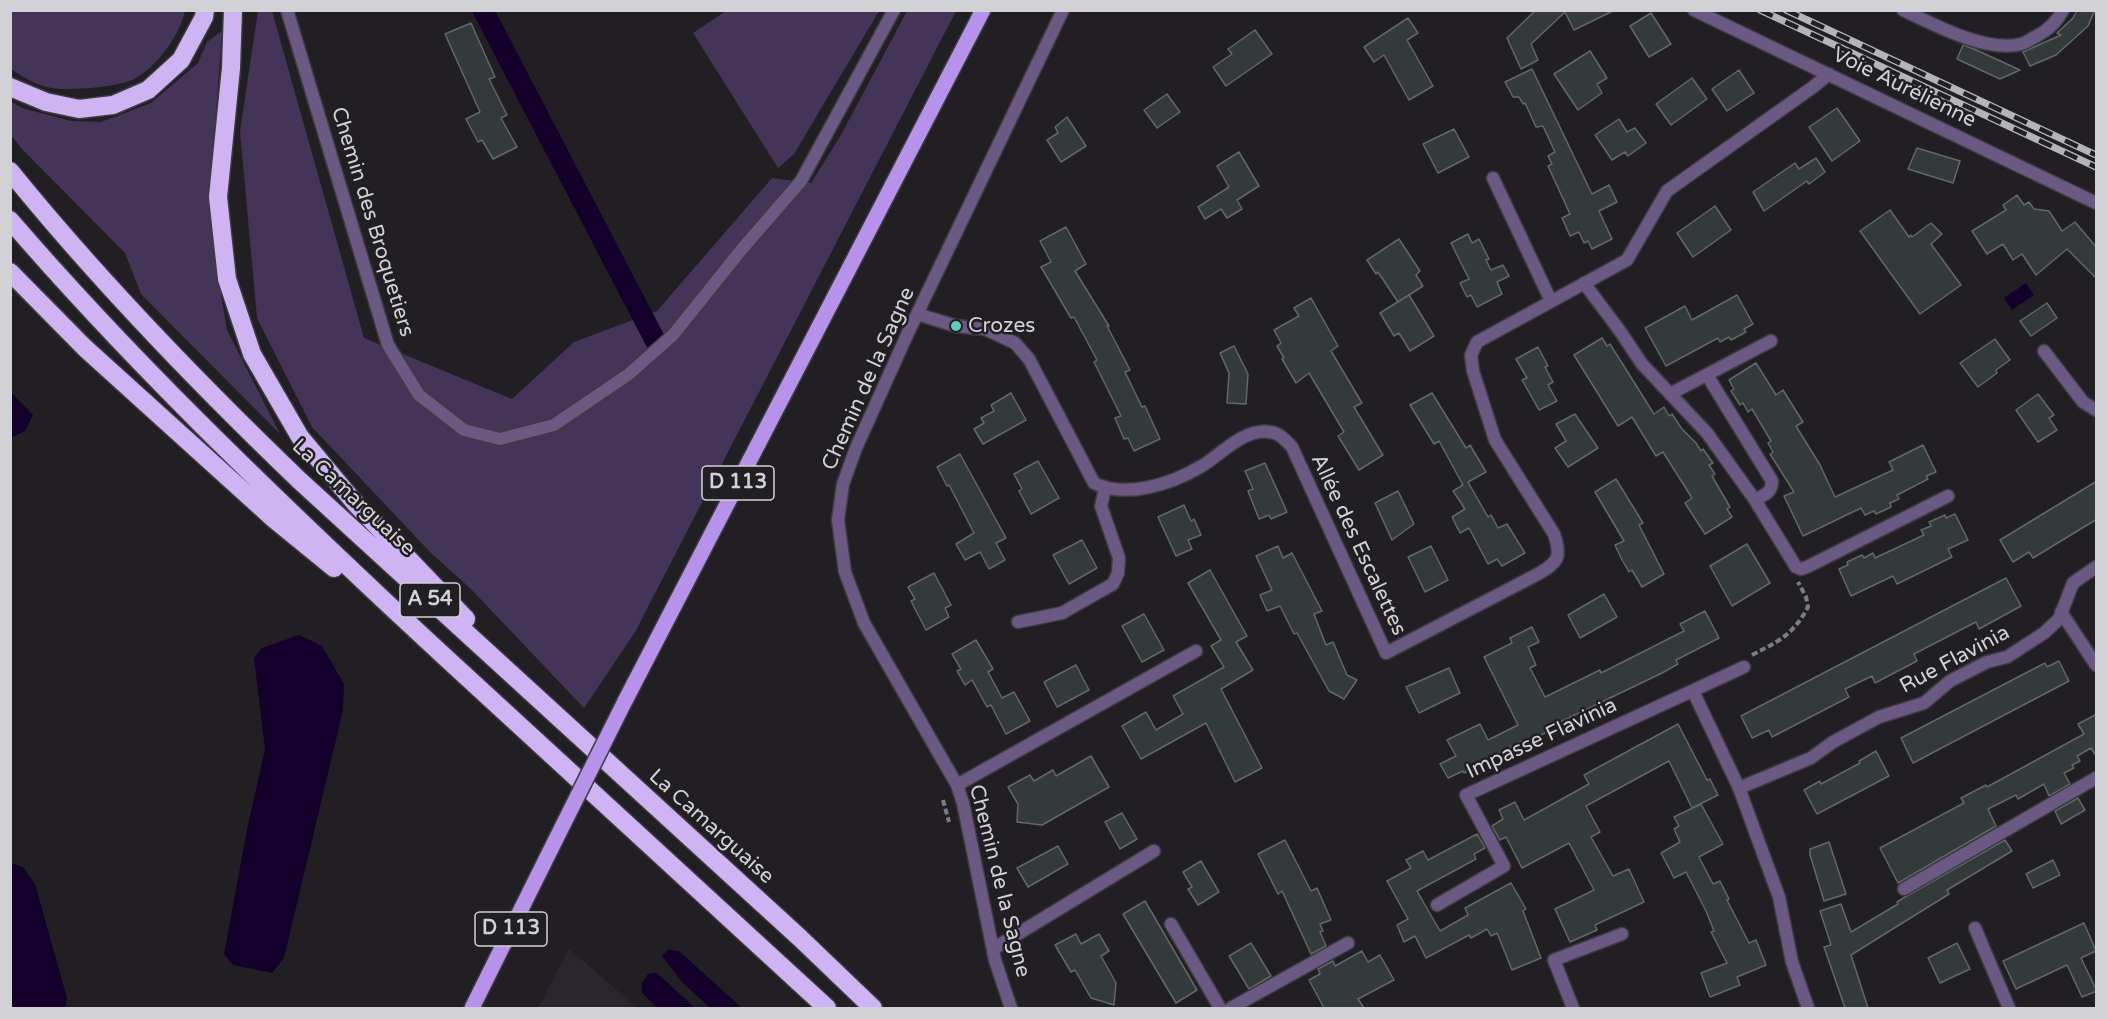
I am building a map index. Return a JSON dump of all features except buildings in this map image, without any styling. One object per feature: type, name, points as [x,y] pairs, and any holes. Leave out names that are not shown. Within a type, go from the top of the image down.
[{"type":"highway","points":[[10,87],[46,102],[79,109],[112,105],[148,90],[181,60],[204,17],[205,10]]},
{"type":"highway","points":[[233,10],[231,68],[218,197],[227,279],[252,354],[300,437],[355,503],[425,574],[558,718]]},
{"type":"highway","name":"La Camarguaise","points":[[10,171],[105,284],[230,414],[558,718],[800,938],[873,1008]]},
{"type":"highway","name":"A 54","points":[[10,220],[68,287],[182,408],[481,691],[827,1008]]},
{"type":"highway","points":[[10,272],[85,348],[274,519],[481,691]]},
{"type":"main road","name":"D 113","points":[[472,1008],[625,701],[983,10]]},
{"type":"street","name":"Chemin des Broquetiers","points":[[287,10],[388,345],[419,395],[464,430],[500,439],[554,425],[629,374],[673,335],[742,249],[801,182],[894,10]]},
{"type":"street","name":"Chemin de la Sagne","points":[[1011,1008],[993,949],[963,803],[957,785],[864,623],[845,572],[838,520],[843,484],[853,457],[917,314],[1063,10]]},
{"type":"street","name":"Voie Aurélienne","points":[[1694,10],[2097,203]]},
{"type":"street","points":[[1903,10],[1954,33],[1990,45],[2021,45],[2046,31],[2060,17],[2063,10]]},
{"type":"street","name":"Allée des Escalettes","points":[[1105,489],[1127,491],[1171,481],[1202,466],[1228,446],[1252,434],[1268,431],[1280,435],[1292,447],[1386,653],[1538,574],[1553,565],[1558,558],[1558,547],[1554,534],[1495,440],[1473,370],[1471,355],[1477,342],[1627,260],[1667,191],[1829,74]]},
{"type":"street","points":[[1493,178],[1551,301]]},
{"type":"street","points":[[1584,283],[1642,364],[1707,433],[1755,500],[1796,567],[1801,569],[1811,565],[1948,496]]},
{"type":"street","points":[[917,314],[956,326],[985,329],[1015,343],[1029,359],[1094,483],[1105,489],[1101,506],[1119,558],[1118,573],[1113,584],[1062,613],[1018,622]]},
{"type":"street","points":[[1670,394],[1771,341]]},
{"type":"street","points":[[2044,351],[2083,402],[2097,411]]},
{"type":"street","points":[[1707,375],[1772,481],[1769,493],[1755,500]]},
{"type":"street","name":"Rue Flavinia","points":[[1739,788],[1811,758],[1833,742],[1880,717],[1924,702],[1950,681],[1987,662],[2007,657],[2044,633],[2059,619],[2073,583],[2097,567]]},
{"type":"street","points":[[2061,612],[2097,665]]},
{"type":"street","points":[[957,785],[1196,651]]},
{"type":"street","name":"Impasse Flavinia","points":[[1437,905],[1504,866],[1466,795],[1744,667]]},
{"type":"street","points":[[1693,691],[1739,788],[1779,897],[1792,962],[1808,1008]]},
{"type":"street","points":[[1904,890],[2097,778]]},
{"type":"street","points":[[993,949],[1154,851]]},
{"type":"street","points":[[1171,924],[1220,1008]]},
{"type":"street","points":[[1975,928],[2009,1008]]},
{"type":"street","points":[[1573,1008],[1554,960],[1622,934]]},
{"type":"street","points":[[1231,1008],[1348,943]]},
{"type":"path","points":[[1744,667],[1747,658],[1781,640],[1799,624],[1808,607],[1806,597],[1796,578],[1796,567]]},
{"type":"shaded area","points":[[10,11],[185,11],[173,40],[159,59],[143,74],[127,82],[94,88],[70,89],[41,85],[11,69]]},
{"type":"shaded area","points":[[258,11],[272,11],[364,338],[512,399],[574,342],[657,311],[772,178],[811,183],[841,135],[907,11],[956,11],[635,632],[584,708],[471,589],[431,553],[312,427],[257,318],[240,131]]},
{"type":"shaded area","points":[[726,11],[879,11],[794,154],[778,168],[693,33]]},
{"type":"shaded area","points":[[222,31],[211,181],[215,260],[227,330],[280,434],[141,294],[125,253],[22,149],[11,135],[10,101],[22,108],[71,121],[101,122],[151,103],[198,63],[207,42]]},
{"type":"shaded area","points":[[2026,283],[2034,295],[2012,310],[2004,298]]},
{"type":"shaded area","points":[[10,391],[33,415],[25,431],[11,438]]},
{"type":"shaded area","points":[[299,635],[322,646],[344,684],[343,710],[284,958],[272,973],[233,965],[224,954],[265,749],[254,658],[262,648]]},
{"type":"shaded area","points":[[11,863],[23,867],[35,884],[67,998],[65,1008],[11,1008]]},
{"type":"shaded area","points":[[569,949],[638,1008],[538,1008]]},
{"type":"shaded area","points":[[668,950],[679,951],[742,1008],[710,1008],[682,982],[662,956]]},
{"type":"shaded area","points":[[657,973],[695,1008],[658,1008],[642,993],[642,983],[648,974]]},
{"type":"waterway","points":[[483,10],[656,342]]},
{"type":"railway","points":[[1760,10],[2096,167]]},
{"type":"railway","points":[[1786,10],[2096,155]]},
{"type":"place","name":"Crozes","points":[[956,326]]}]
